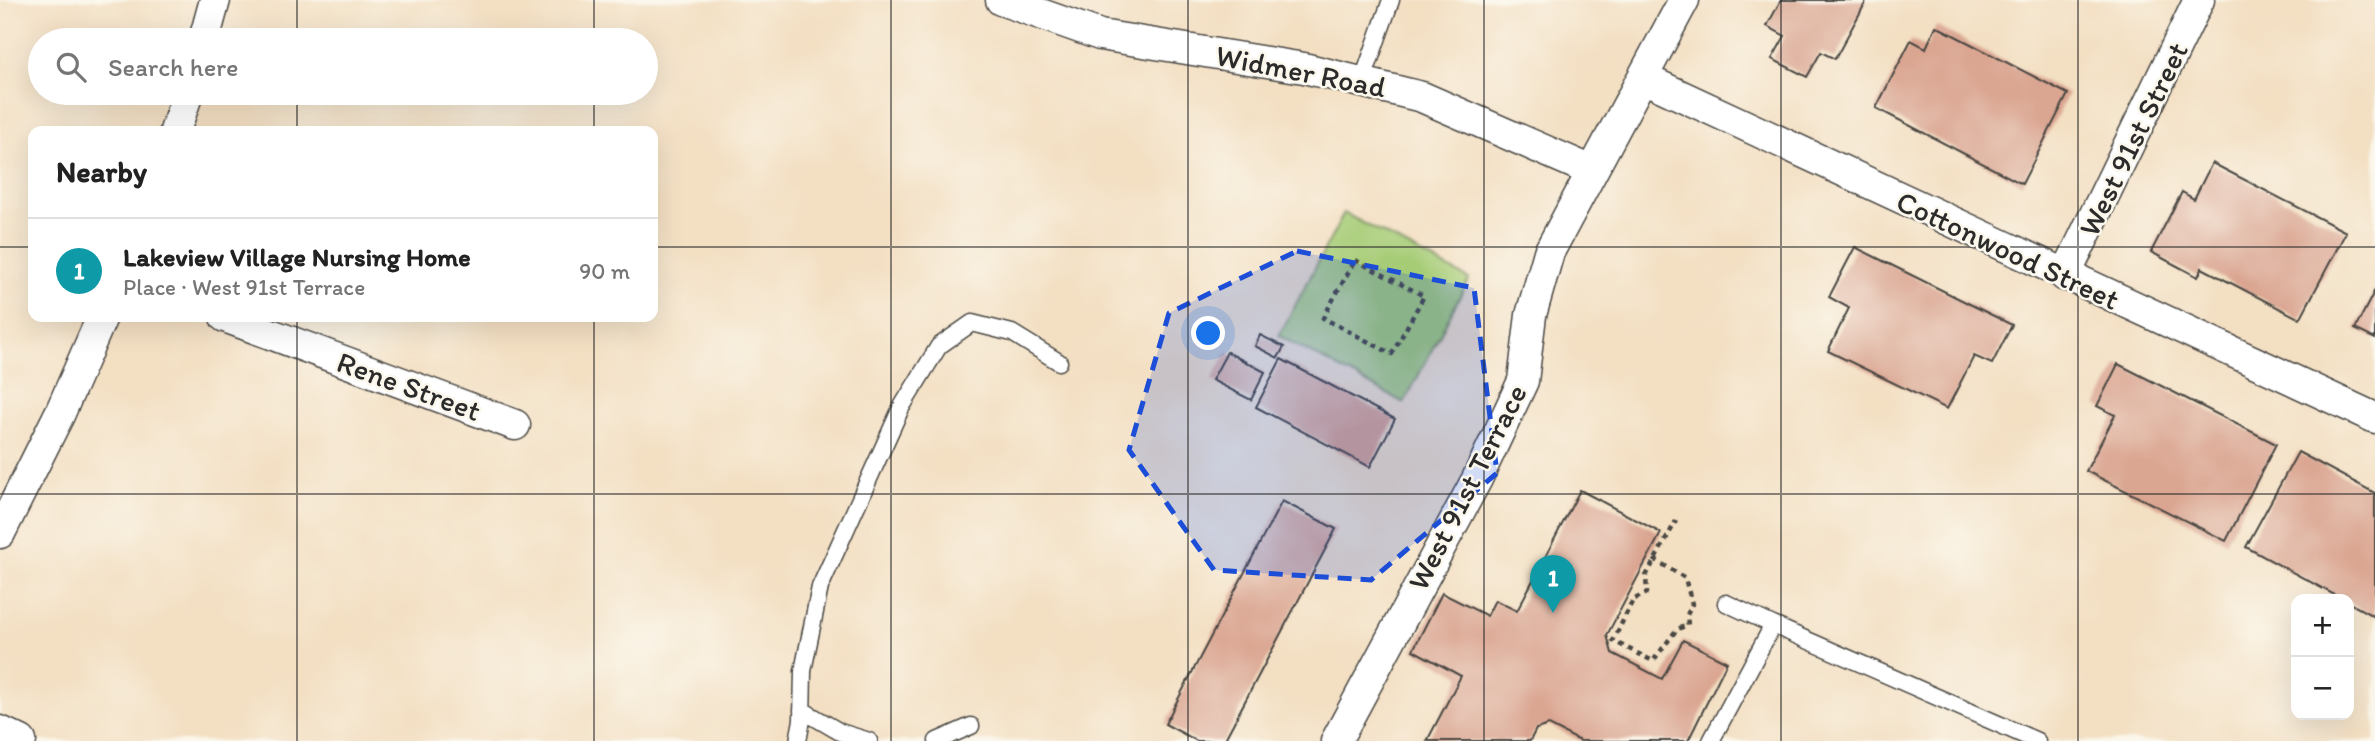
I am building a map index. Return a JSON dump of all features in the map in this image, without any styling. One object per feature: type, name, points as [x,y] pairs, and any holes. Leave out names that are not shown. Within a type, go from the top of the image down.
[{"type":"street","points":[[207,28],[215,0]]},
{"type":"street","name":"Widmer Road","points":[[1001,0],[1100,36],[1304,68],[1422,97],[1592,172]]},
{"type":"street","name":"West 91st Terrace","points":[[1336,741],[1477,479],[1523,380],[1531,315],[1549,252],[1684,0]]},
{"type":"street","name":"West 91st Street","points":[[2065,276],[2199,0]]},
{"type":"street","name":"Cottonwood Street","points":[[1643,78],[2375,418]]},
{"type":"street","points":[[177,126],[184,105]]},
{"type":"street","points":[[0,533],[60,413],[100,322]]},
{"type":"street","name":"Rene Street","points":[[238,322],[515,425]]},
{"type":"street","points":[[0,731],[20,741]]},
{"type":"lane","points":[[1362,82],[1391,0]]},
{"type":"lane","points":[[798,741],[803,671],[820,587],[901,408],[939,346],[972,323],[1012,333],[1059,362]]},
{"type":"lane","points":[[1726,603],[2037,741]]},
{"type":"lane","points":[[1711,741],[1773,625]]},
{"type":"lane","points":[[802,710],[840,732],[869,741]]},
{"type":"lane","points":[[937,741],[971,726]]},
{"type":"path","points":[[1355,260],[1424,296],[1408,325],[1392,354],[1323,318],[1355,260]]},
{"type":"path","points":[[1654,559],[1685,578],[1692,604],[1686,615],[1688,625],[1677,629],[1653,661],[1613,641],[1633,600],[1647,593],[1646,576],[1654,559],[1676,521]]},
{"type":"highlighted area","points":[[1297,251],[1474,288],[1497,473],[1371,580],[1214,570],[1129,450],[1169,313]]},
{"type":"green space","points":[[1344,213],[1469,279],[1404,403],[1279,336]]},
{"type":"building","points":[[1781,0],[1867,0],[1835,59],[1821,52],[1807,77],[1772,59],[1785,36],[1767,26]]},
{"type":"building","points":[[1936,26],[2068,94],[2022,184],[1876,108],[1911,40],[1926,48]]},
{"type":"building","points":[[2212,163],[2346,232],[2300,319],[2202,268],[2198,277],[2151,252],[2182,192],[2194,199]]},
{"type":"building","points":[[1855,247],[2012,325],[1992,364],[1974,356],[1947,409],[1828,351],[1849,308],[1829,297]]},
{"type":"building","points":[[2375,290],[2375,339],[2355,329]]},
{"type":"building","points":[[1260,335],[1284,347],[1278,358],[1255,346]]},
{"type":"building","points":[[1227,352],[1265,372],[1251,400],[1212,380]]},
{"type":"building","points":[[1281,359],[1395,419],[1370,467],[1256,407]]},
{"type":"building","points":[[2118,364],[2276,444],[2226,541],[2086,471],[2115,415],[2097,406]]},
{"type":"building","points":[[2298,452],[2375,493],[2375,617],[2354,606],[2354,594],[2333,594],[2246,547]]},
{"type":"building","points":[[1580,490],[1661,533],[1607,635],[1612,653],[1662,679],[1683,640],[1727,662],[1688,741],[1580,741],[1549,725],[1536,729],[1530,741],[1427,741],[1461,676],[1413,650],[1442,593],[1487,616],[1495,600],[1517,611]]},
{"type":"building","points":[[1282,501],[1336,529],[1224,741],[1197,741],[1165,724]]},
{"type":"place","name":"Lakeview Village Nursing Home","points":[[1553,613]]}]
